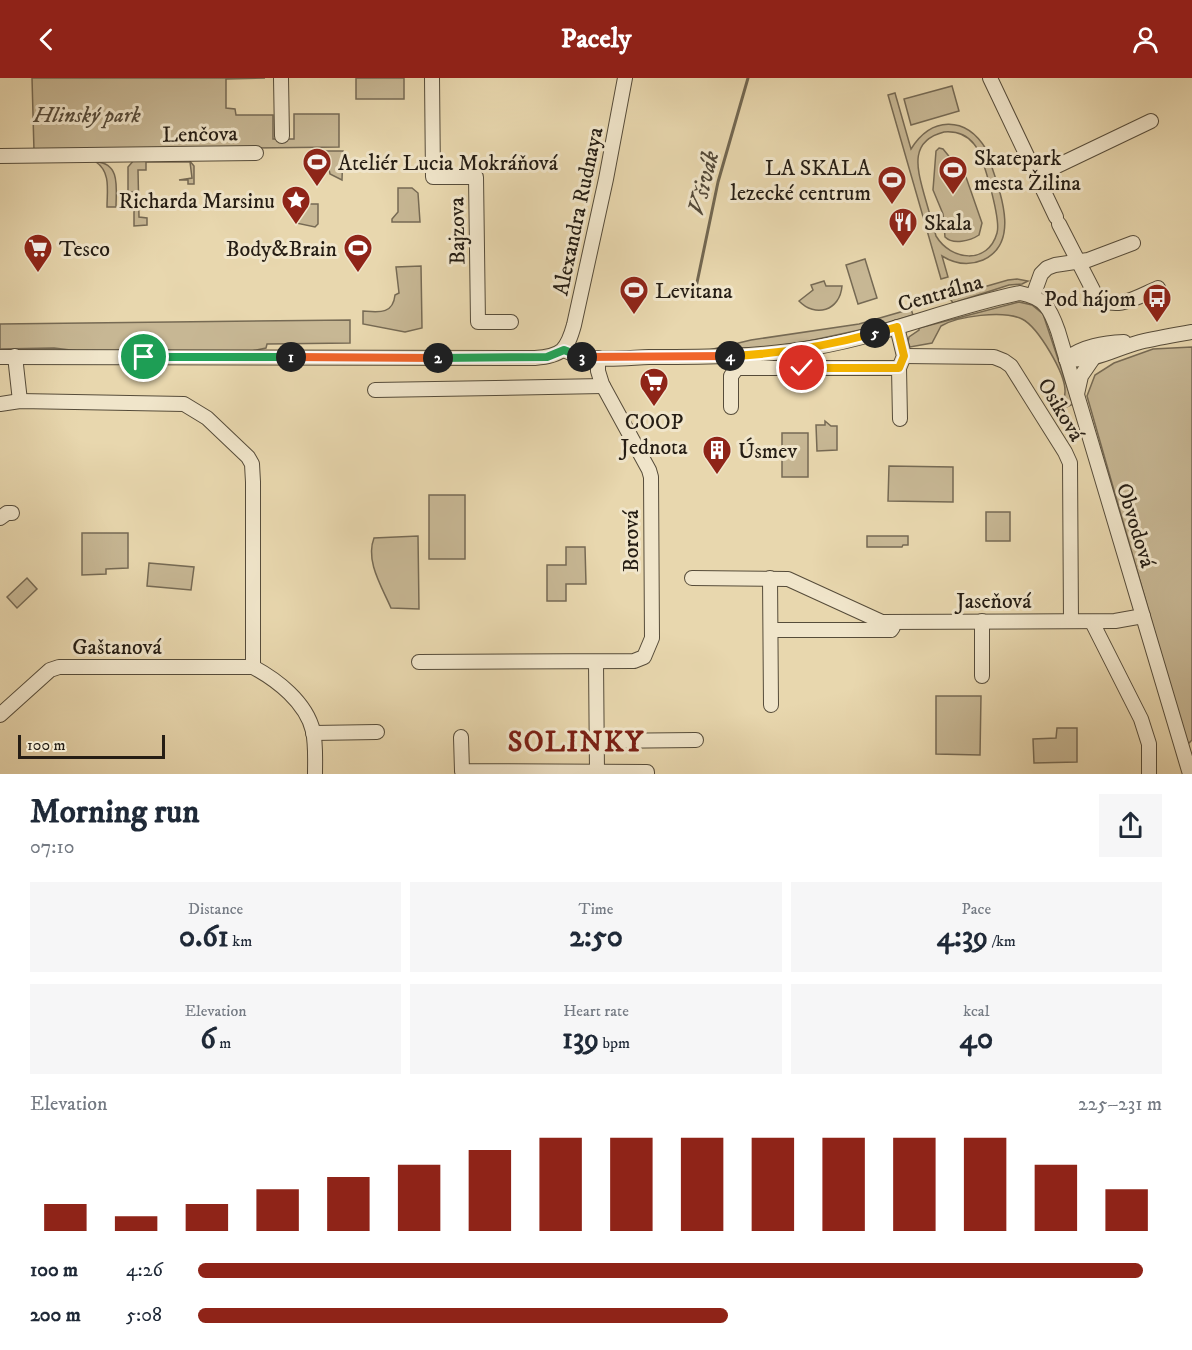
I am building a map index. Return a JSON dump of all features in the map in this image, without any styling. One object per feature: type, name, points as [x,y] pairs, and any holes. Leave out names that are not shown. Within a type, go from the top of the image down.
[{"type":"street","points":[[281,78],[282,136]]},
{"type":"street","name":"Bajzova","points":[[432,78],[434,177],[476,177],[478,322],[511,322]]},
{"type":"street","name":"Alexandra Rudnaya","points":[[564,350],[568,345],[576,315],[606,179],[625,78]]},
{"type":"street","points":[[990,78],[1077,262],[1096,296],[1104,303],[1119,305],[1158,288]]},
{"type":"street","points":[[1036,176],[1151,121]]},
{"type":"street","name":"Lenčova","points":[[0,156],[256,153]]},
{"type":"street","points":[[1033,296],[1041,274],[1047,268],[1088,260],[1134,243]]},
{"type":"street","name":"Centrálna","points":[[564,350],[578,356],[598,358],[702,357],[784,352],[819,347],[1001,297],[1020,293],[1033,296]]},
{"type":"street","name":"Obvodová","points":[[1033,296],[1042,301],[1050,311],[1058,331],[1190,774]]},
{"type":"street","points":[[897,327],[902,362],[900,418]]},
{"type":"street","points":[[1058,331],[1067,340],[1093,352]]},
{"type":"street","points":[[1066,358],[1076,351],[1093,352],[1121,342],[1138,343],[1192,332]]},
{"type":"street","points":[[0,357],[535,358],[547,357],[564,350]]},
{"type":"street","points":[[1077,396],[1081,376],[1093,352]]},
{"type":"street","points":[[15,356],[20,401]]},
{"type":"street","points":[[375,390],[603,385],[609,369],[620,357]]},
{"type":"street","name":"Osiková","points":[[731,407],[731,376],[737,368],[994,357],[1004,360],[1015,372],[1070,463],[1071,621]]},
{"type":"street","name":"Borová","points":[[419,663],[634,662],[644,657],[652,638],[649,470],[603,385],[598,371],[598,358]]},
{"type":"street","points":[[0,404],[20,401],[184,404],[207,418],[248,456],[252,464],[253,482],[253,667],[270,676],[302,707],[313,733],[315,774]]},
{"type":"street","name":"Jaseňová","points":[[692,578],[788,579],[882,622],[1092,622],[1143,616]]},
{"type":"street","points":[[770,578],[771,705]]},
{"type":"street","name":"Jaseňová","points":[[771,630],[891,630],[897,621]]},
{"type":"street","points":[[982,621],[982,676]]},
{"type":"street","points":[[1092,622],[1141,719],[1149,744],[1149,774]]},
{"type":"street","points":[[596,662],[597,772]]},
{"type":"street","name":"Gaštanová","points":[[0,715],[50,670],[59,667],[253,667]]},
{"type":"street","points":[[313,733],[377,732]]},
{"type":"street","points":[[461,737],[462,771],[647,772],[647,774]]},
{"type":"street","points":[[597,741],[696,740]]},
{"type":"green space","name":"Hlinský park","points":[[32,78],[265,78],[226,79],[226,108],[235,109],[236,115],[273,115],[273,139],[294,139],[294,114],[339,114],[339,147],[34,151]]},
{"type":"green space","points":[[356,78],[404,78],[404,99],[356,99]]},
{"type":"green space","points":[[952,86],[959,111],[911,125],[904,99]]},
{"type":"green space","points":[[895,93],[911,149],[928,131],[948,124],[968,130],[986,149],[1004,209],[1005,225],[1002,239],[996,251],[978,262],[962,263],[942,256],[948,277],[941,279],[888,95]],"holes":[[[944,132],[957,133],[971,141],[978,150],[986,173],[998,226],[992,243],[978,255],[969,256],[951,251],[936,236],[921,184],[918,165],[920,149],[933,136]]]},
{"type":"green space","name":"Skatepark mesta Žilina","points":[[939,148],[943,149],[966,177],[982,223],[979,235],[971,239],[952,241],[945,237],[943,214],[933,190],[936,151]]},
{"type":"green space","points":[[325,151],[343,151],[342,180],[330,174]]},
{"type":"green space","points":[[134,160],[189,160],[194,166],[194,184],[188,184],[188,180],[179,180],[192,178],[190,162],[146,162],[146,170],[138,170],[139,217],[147,218],[147,225],[134,226],[134,192],[128,192],[128,167]]},
{"type":"green space","points":[[96,162],[104,163],[113,172],[116,185],[116,207],[107,207],[106,176]]},
{"type":"green space","points":[[398,188],[412,188],[418,193],[420,222],[392,222],[398,212]]},
{"type":"green space","points":[[296,204],[318,204],[318,224],[315,227],[296,223]]},
{"type":"green space","points":[[865,259],[877,298],[858,304],[846,265]]},
{"type":"green space","points":[[421,266],[422,328],[405,332],[363,324],[363,311],[379,312],[388,309],[395,295],[399,293],[396,267]]},
{"type":"green space","points":[[1008,280],[1028,281],[953,303],[949,297]]},
{"type":"green space","points":[[824,281],[826,286],[842,286],[837,301],[832,306],[826,309],[812,309],[799,301],[813,290],[811,285]]},
{"type":"green space","points":[[1019,302],[1032,305],[1043,314],[1073,404],[1060,410],[1065,392],[1061,374],[1036,331],[1022,319],[1014,316],[993,315],[958,319],[941,326],[932,343],[910,347],[908,342],[909,337],[919,328]]},
{"type":"green space","points":[[911,309],[913,315],[878,326],[804,342],[769,347],[709,350],[751,340],[859,324]]},
{"type":"green space","points":[[350,320],[350,343],[267,344],[266,348],[242,353],[87,352],[54,348],[0,349],[0,324]]},
{"type":"green space","points":[[1192,347],[1192,740],[1187,745],[1087,396],[1095,375],[1114,363],[1153,349]]},
{"type":"green space","points":[[825,421],[831,426],[837,426],[837,450],[817,451],[816,425],[825,425]]},
{"type":"green space","points":[[782,433],[808,433],[808,477],[782,477]]},
{"type":"green space","points":[[889,466],[953,467],[953,502],[888,501]]},
{"type":"green space","points":[[429,495],[465,495],[465,559],[429,559]]},
{"type":"green space","points":[[986,512],[1010,512],[1010,541],[986,541]]},
{"type":"green space","points":[[82,533],[128,533],[128,568],[106,569],[106,574],[82,575]]},
{"type":"green space","points":[[418,536],[419,609],[391,608],[373,565],[374,538]]},
{"type":"green space","points":[[867,536],[908,536],[908,545],[867,547]]},
{"type":"green space","points":[[566,547],[585,547],[586,584],[566,584],[566,601],[547,601],[547,565],[566,565]]},
{"type":"green space","points":[[149,563],[194,567],[191,590],[147,586]]},
{"type":"green space","points":[[27,578],[37,589],[17,608],[7,597]]},
{"type":"green space","points":[[936,696],[981,696],[980,755],[936,754]]},
{"type":"green space","points":[[1057,728],[1077,728],[1077,762],[1034,763],[1033,739],[1056,738]]},
{"type":"waterway","name":"Všivák","points":[[694,297],[718,182],[748,78]]},
{"type":"place","name":"Ateliér Lucia Mokráňová","points":[[317,188]]},
{"type":"place","name":"Skatepark mesta Žilina","points":[[953,196]]},
{"type":"place","name":"LA SKALA lezecké centrum","points":[[892,206]]},
{"type":"place","name":"Richarda Marsinu","points":[[296,226]]},
{"type":"place","name":"Skala","points":[[903,248]]},
{"type":"place","name":"Tesco","points":[[38,274]]},
{"type":"place","name":"Body&Brain","points":[[358,274]]},
{"type":"place","name":"Levitana","points":[[634,316]]},
{"type":"place","name":"Pod hájom","points":[[1157,324]]},
{"type":"place","name":"COOP Jednota","points":[[654,408]]},
{"type":"place","name":"Úsmev","points":[[717,476]]},
{"type":"district","name":"SOLINKY","points":[[576,741]]},
{"type":"route","points":[[144,357],[535,358],[547,357],[564,350],[578,356],[598,358],[747,356],[819,347],[897,327],[904,356],[899,368],[802,368]]}]
